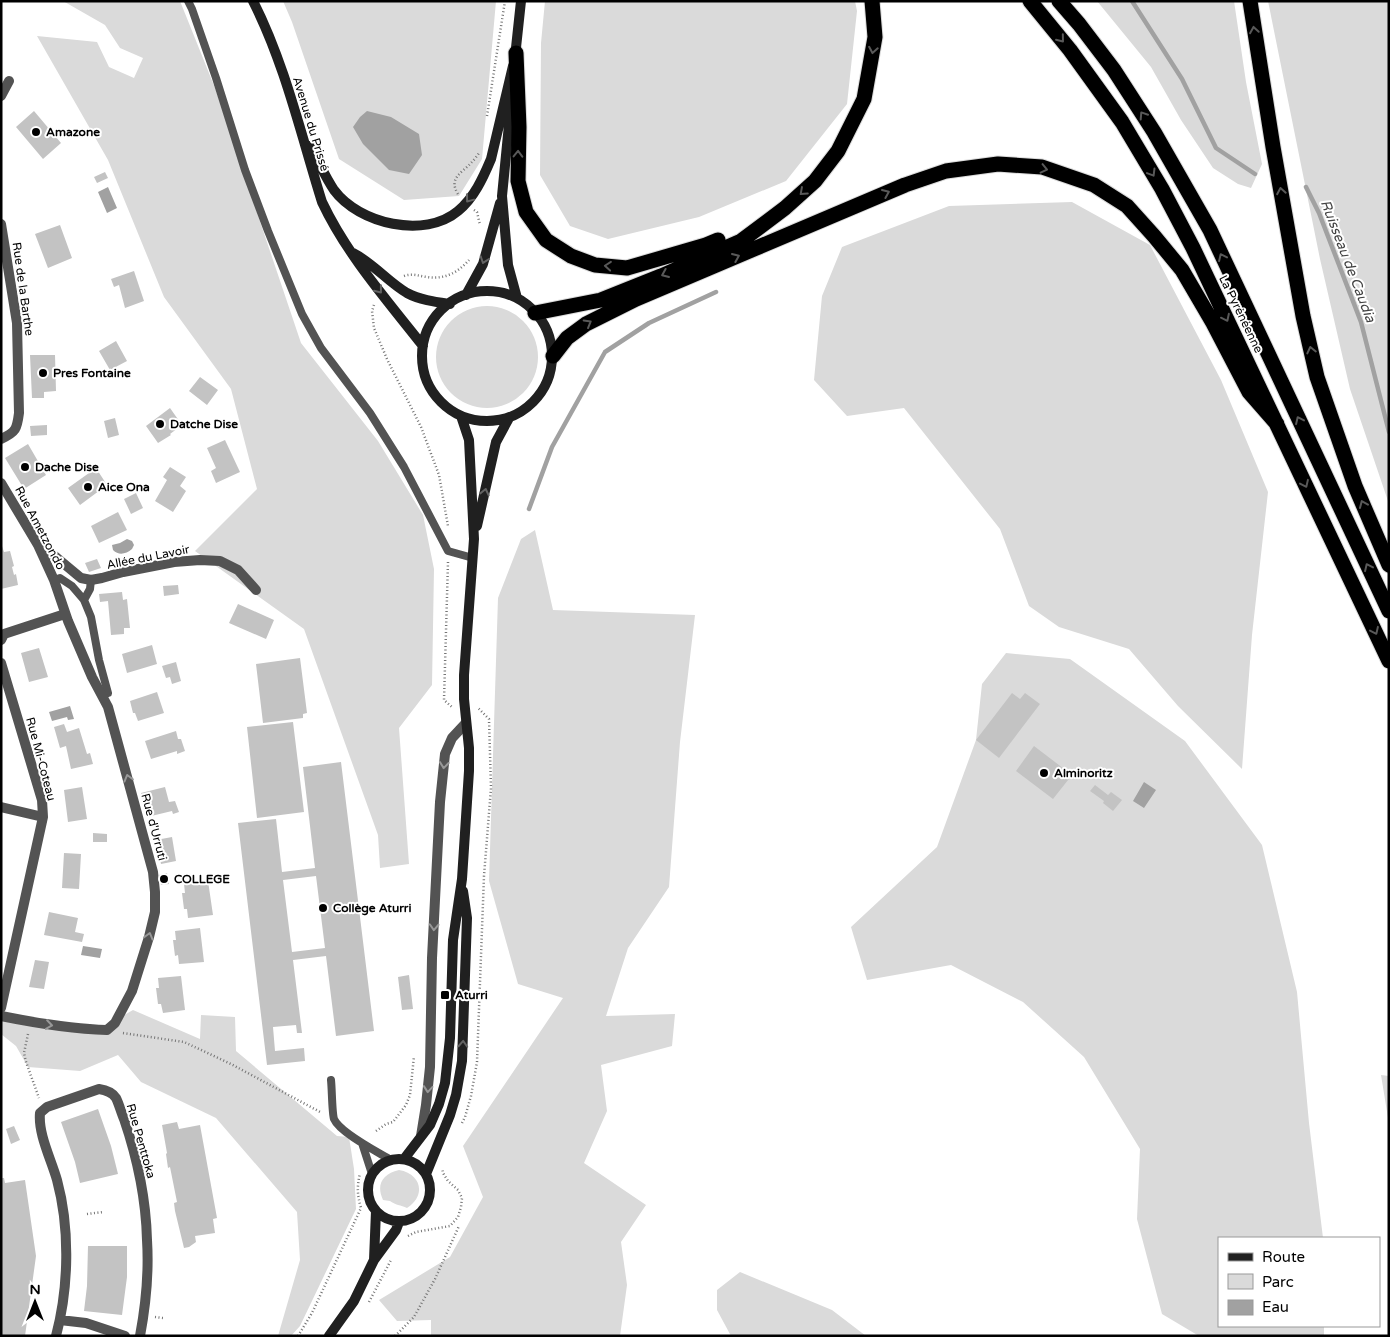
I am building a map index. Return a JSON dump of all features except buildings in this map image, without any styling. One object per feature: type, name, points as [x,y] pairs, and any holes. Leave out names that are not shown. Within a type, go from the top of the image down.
[{"type":"highway","points":[[536,313],[601,300],[662,276],[741,241],[785,208],[815,181],[838,151],[864,99],[875,37],[872,1]]},
{"type":"highway","name":"La Pyrénéenne","points":[[1030,1],[1108,101],[1162,189],[1193,248],[1389,661]]},
{"type":"highway","name":"La Pyrénéenne","points":[[1059,1],[1114,70],[1154,132],[1210,230],[1389,611]]},
{"type":"highway","points":[[1250,1],[1301,307],[1317,377],[1355,486],[1389,565]]},
{"type":"highway","points":[[516,53],[519,127],[518,180],[526,212],[546,240],[571,256],[594,265],[627,268],[706,245],[785,208]]},
{"type":"highway","points":[[553,356],[567,338],[586,324],[628,303],[905,185],[946,171],[998,164],[1042,167],[1094,184],[1128,206],[1182,270],[1213,323],[1249,392],[1277,424]]},
{"type":"main road","name":"Avenue du Prissé","points":[[254,1],[275,50],[322,202],[350,252],[423,346]]},
{"type":"main road","points":[[466,296],[483,264],[502,196],[521,1]]},
{"type":"main road","points":[[301,130],[334,190],[352,207],[378,220],[402,225],[428,224],[446,219],[467,203],[478,187],[491,159],[516,53]]},
{"type":"main road","points":[[502,196],[508,265],[517,298]]},
{"type":"main road","name":"Avenue du Prissé","points":[[350,252],[363,258],[408,294],[433,302],[450,304]]},
{"type":"main road","points":[[483,292],[500,293],[517,298],[536,313],[545,326],[553,356],[550,376],[541,394],[527,408],[509,418],[493,421],[476,420],[460,416],[443,404],[430,387],[423,367],[423,346],[428,330],[437,315],[450,304],[466,296],[483,292]]},
{"type":"main road","points":[[404,1159],[430,1126],[445,1083],[450,1038],[453,940],[462,879],[470,771],[464,675],[474,539],[470,440],[460,416]]},
{"type":"main road","points":[[474,539],[496,442],[509,418]]},
{"type":"main road","points":[[426,1174],[450,1115],[456,1095],[462,1061],[466,918],[462,879]]},
{"type":"main road","points":[[404,1159],[414,1162],[426,1174],[430,1184],[430,1194],[427,1204],[416,1217],[399,1222],[391,1220],[383,1217],[370,1203],[368,1183],[372,1174],[379,1166],[391,1160],[404,1159]]},
{"type":"main road","points":[[374,1260],[376,1211]]},
{"type":"main road","points":[[329,1336],[354,1301],[374,1260],[396,1230],[399,1222]]},
{"type":"street","points":[[1,96],[9,81]]},
{"type":"street","name":"Rue de la Barthe","points":[[1,224],[17,322],[19,413],[17,426],[14,431],[1,439]]},
{"type":"street","name":"Rue Ametzondo","points":[[1,483],[43,555],[54,580],[65,614]]},
{"type":"street","points":[[43,555],[51,553],[80,578],[90,580]]},
{"type":"street","name":"Allée du Lavoir","points":[[90,580],[174,562],[220,561],[238,570],[256,590]]},
{"type":"street","points":[[1,640],[4,634],[65,614]]},
{"type":"street","name":"Rue d'Urruti","points":[[65,614],[92,676],[108,707],[143,834],[155,892],[155,912],[132,991],[115,1023],[107,1030]]},
{"type":"street","name":"Rue Mi-Coteau","points":[[1,663],[42,800],[43,817],[1,1008]]},
{"type":"street","points":[[421,1136],[430,1067],[432,958],[440,802],[445,754],[452,738],[466,723]]},
{"type":"street","points":[[1,807],[43,817]]},
{"type":"street","points":[[1,1016],[87,1030],[107,1030]]},
{"type":"street","name":"Rue Penttoka","points":[[56,1336],[65,1282],[63,1215],[57,1181],[39,1123],[40,1113],[47,1107],[100,1089],[107,1090],[115,1096],[128,1133],[142,1191],[148,1239],[144,1314],[140,1336]]},
{"type":"street","points":[[60,1320],[86,1323],[125,1336]]},
{"type":"lane","points":[[188,1],[216,78],[245,170],[302,314],[321,348],[370,413],[404,467],[448,551],[474,558]]},
{"type":"lane","points":[[54,580],[60,578],[72,586],[84,600],[91,618],[108,693],[102,695]]},
{"type":"lane","points":[[84,600],[90,589],[90,580]]},
{"type":"lane","points":[[331,1080],[334,1120],[344,1131],[362,1144],[391,1160]]},
{"type":"lane","points":[[362,1144],[372,1174]]},
{"type":"path","points":[[486,122],[505,1]]},
{"type":"path","points":[[481,147],[474,161],[457,175],[454,184],[456,192],[477,212],[481,231]]},
{"type":"path","points":[[391,282],[406,275],[414,274],[436,278],[447,275],[458,271],[473,256]]},
{"type":"path","points":[[374,305],[381,292]]},
{"type":"path","points":[[31,1022],[24,1053],[41,1101]]},
{"type":"path","points":[[107,1030],[184,1042],[231,1064],[334,1120]]},
{"type":"path","points":[[376,1131],[386,1124],[393,1122],[406,1105],[410,1095],[414,1056]]},
{"type":"path","points":[[404,1238],[416,1232],[450,1226],[458,1217],[462,1198],[458,1190],[448,1181],[443,1173],[441,1162]]},
{"type":"path","points":[[298,1336],[312,1313],[361,1208],[357,1196],[360,1167]]},
{"type":"path","points":[[86,1214],[103,1212]]},
{"type":"path","points":[[395,1336],[414,1317],[435,1279],[459,1226]]},
{"type":"path","points":[[367,1304],[394,1254]]},
{"type":"green space","points":[[63,1],[180,1],[215,88],[301,343],[378,441],[423,515],[434,569],[432,685],[399,728],[409,864],[380,868],[378,835],[304,629],[195,551],[257,489],[231,389],[164,297],[108,160],[37,36],[97,42],[109,67],[134,78],[143,58],[120,48],[105,25]]},
{"type":"green space","points":[[283,1],[496,1],[482,159],[459,196],[404,200],[339,159]]},
{"type":"green space","points":[[545,1],[855,1],[857,11],[847,104],[786,181],[699,217],[608,239],[570,226],[540,175],[541,43]]},
{"type":"green space","points":[[1097,1],[1234,1],[1246,82],[1262,164],[1251,188],[1238,184],[1213,168],[1181,120],[1151,67]]},
{"type":"green space","points":[[1268,1],[1389,1],[1389,504],[1350,389],[1320,259]]},
{"type":"green space","points":[[1072,202],[1150,245],[1221,380],[1268,492],[1252,635],[1242,769],[1178,706],[1129,649],[1059,627],[1029,606],[1000,529],[904,408],[847,416],[814,380],[822,296],[842,247],[949,206]]},
{"type":"green space","points":[[487,306],[507,309],[516,314],[530,328],[535,337],[538,357],[535,377],[530,386],[516,400],[507,405],[487,408],[467,405],[458,400],[444,386],[439,377],[436,357],[439,337],[444,328],[458,314],[467,309]]},
{"type":"green space","points":[[535,530],[553,610],[695,615],[680,742],[669,887],[628,948],[606,1016],[675,1014],[672,1046],[601,1065],[607,1111],[584,1163],[646,1205],[621,1242],[627,1285],[620,1336],[431,1336],[431,1320],[397,1321],[379,1300],[450,1257],[483,1197],[463,1146],[563,998],[518,984],[489,881],[498,598],[521,539]]},
{"type":"green space","points":[[1006,653],[1070,659],[1185,741],[1262,845],[1297,992],[1309,1123],[1323,1237],[1218,1237],[1218,1327],[1324,1327],[1324,1336],[1199,1336],[1162,1314],[1137,1219],[1140,1149],[1084,1057],[1023,1002],[951,965],[867,980],[851,927],[937,847],[976,740],[982,684]]},
{"type":"green space","points":[[133,1010],[200,1039],[201,1015],[235,1017],[236,1051],[337,1136],[349,1137],[354,1169],[356,1209],[300,1326],[291,1336],[278,1336],[300,1260],[297,1212],[216,1118],[141,1082],[118,1055],[80,1071],[28,1067],[16,1046],[1,1034],[1,1020],[93,1033]]},
{"type":"green space","points":[[1381,1075],[1389,1076],[1389,1124]]},
{"type":"green space","points":[[399,1170],[413,1176],[419,1186],[417,1198],[407,1208],[383,1200],[381,1195],[382,1181],[388,1174]]},
{"type":"green space","points":[[740,1272],[832,1310],[866,1336],[731,1336],[717,1310],[717,1290]]},
{"type":"water","points":[[367,111],[391,117],[419,134],[422,155],[409,174],[389,170],[363,144],[353,127]]},
{"type":"water","points":[[108,187],[117,208],[107,213],[98,192]]},
{"type":"water","points":[[127,539],[132,541],[134,545],[132,549],[122,554],[113,550],[112,545]]},
{"type":"water","points":[[70,706],[74,719],[68,720],[67,717],[52,721],[49,712]]},
{"type":"water","points":[[1144,782],[1156,790],[1144,808],[1133,801]]},
{"type":"water","points":[[83,946],[102,949],[100,958],[81,955]]},
{"type":"waterway","name":"Ruisseau de Caudia","points":[[1132,1],[1182,79],[1216,148],[1255,174]]},
{"type":"waterway","name":"Ruisseau de Caudia","points":[[1306,187],[1319,213],[1361,322],[1389,432]]},
{"type":"waterway","points":[[529,509],[552,447],[605,352],[649,323],[716,292]]},
{"type":"place","name":"Amazone","points":[[36,132]]},
{"type":"place","name":"Pres Fontaine","points":[[43,373]]},
{"type":"place","name":"Datche Dise","points":[[160,424]]},
{"type":"place","name":"Dache Dise","points":[[25,467]]},
{"type":"place","name":"Aice Ona","points":[[88,487]]},
{"type":"place","name":"Alminoritz","points":[[1044,773]]},
{"type":"place","name":"COLLEGE","points":[[164,879]]},
{"type":"place","name":"Collège Aturri","points":[[323,908]]},
{"type":"place","name":"Aturri","points":[[445,995]]}]
